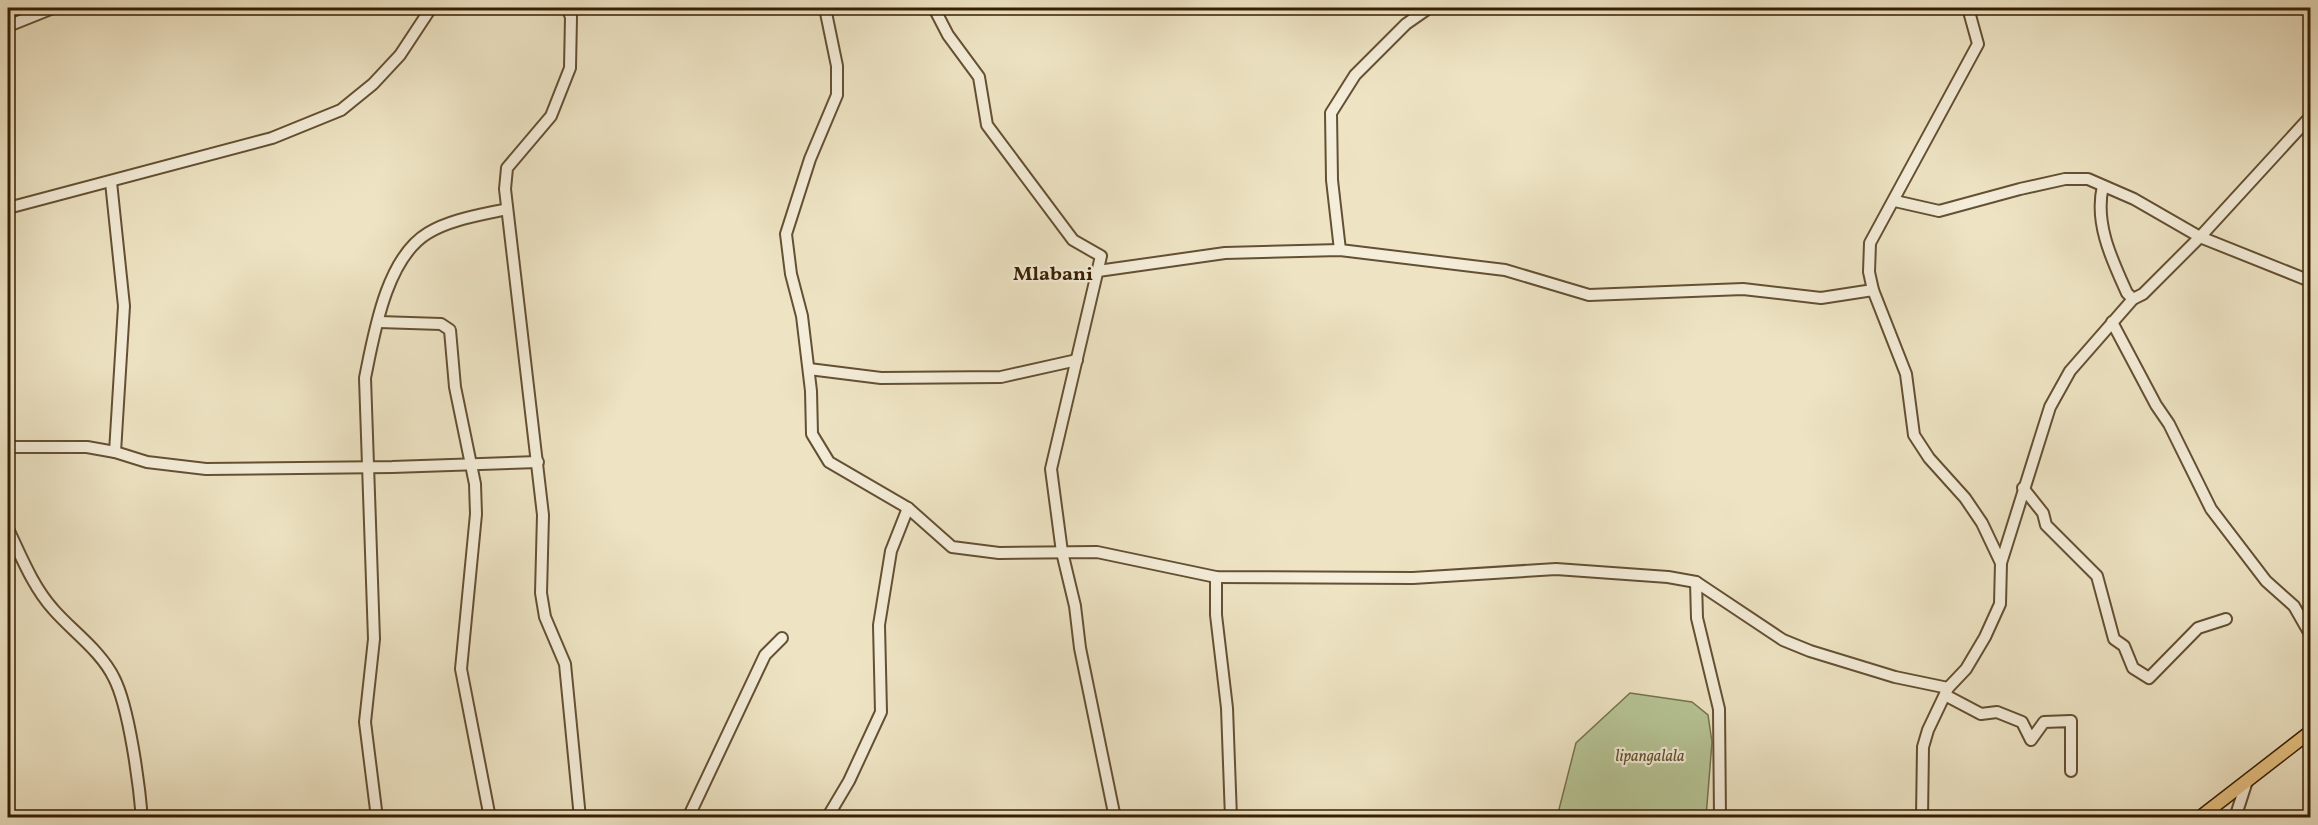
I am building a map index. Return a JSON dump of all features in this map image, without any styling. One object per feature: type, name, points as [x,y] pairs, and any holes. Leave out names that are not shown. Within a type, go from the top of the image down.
[{"type":"main road","points":[[2199,818],[2246,784],[2310,732]]},
{"type":"street","points":[[8,26],[52,8]]},
{"type":"street","points":[[8,208],[272,138],[341,110],[373,84],[400,55],[431,8]]},
{"type":"street","points":[[567,8],[571,17],[570,68],[551,116],[507,168],[507,209],[543,515],[541,593],[545,617],[565,664],[580,818]]},
{"type":"street","points":[[825,8],[837,66],[837,95],[810,159],[786,234],[791,274],[802,316],[809,369],[812,434],[829,462],[908,508],[952,547],[999,553],[1097,552],[1216,577],[1413,578],[1556,569],[1668,577],[1696,582],[1783,640],[1845,663],[1947,692],[1981,714],[1996,712],[2022,722],[2031,740],[2044,722],[2071,722],[2071,771]]},
{"type":"street","points":[[934,8],[948,35],[980,77],[987,125],[1073,240],[1101,256],[1051,469],[1062,552],[1075,606],[1080,648],[1115,818]]},
{"type":"street","points":[[1340,250],[1332,180],[1331,113],[1355,75],[1406,24],[1429,8]]},
{"type":"street","points":[[1969,8],[1978,44],[1895,201],[1870,243],[1869,272],[1873,290],[1906,374],[1914,435],[1929,458],[1965,498],[1982,523],[2001,562]]},
{"type":"street","points":[[1922,818],[1923,747],[1928,730],[1947,692],[1966,669],[1985,637],[2000,604],[2001,562],[2023,488],[2050,407],[2070,370],[2133,299],[2143,294],[2200,237],[2310,117]]},
{"type":"street","points":[[1895,201],[1939,211],[2065,179],[2088,179],[2134,199],[2200,237],[2310,281]]},
{"type":"street","points":[[111,182],[123,306],[116,452]]},
{"type":"street","points":[[2103,186],[2100,214],[2106,240],[2127,293],[2133,299]]},
{"type":"street","points":[[377,818],[365,722],[374,639],[366,467],[366,378],[379,322],[398,264],[408,250],[427,234],[449,223],[507,209]]},
{"type":"street","points":[[1098,271],[1225,253],[1340,250],[1505,270],[1589,295],[1743,289],[1821,298],[1873,290]]},
{"type":"street","points":[[379,322],[441,324],[450,330],[454,387],[471,464],[476,514],[461,669],[490,818]]},
{"type":"street","points":[[2112,322],[2156,405],[2169,424],[2211,509],[2266,581],[2294,606],[2310,634]]},
{"type":"street","points":[[809,369],[882,378],[1001,376],[1077,360]]},
{"type":"street","points":[[8,447],[87,447],[116,452],[147,462],[206,469],[538,462]]},
{"type":"street","points":[[2023,488],[2043,513],[2046,525],[2097,576],[2114,639],[2124,646],[2133,668],[2149,678],[2198,628],[2226,619]]},
{"type":"street","points":[[827,818],[849,781],[880,712],[879,625],[891,551],[908,508]]},
{"type":"street","points":[[8,530],[36,587],[46,601],[106,664],[114,678],[121,698],[142,818]]},
{"type":"street","points":[[1216,577],[1216,615],[1227,708],[1231,818]]},
{"type":"street","points":[[1696,582],[1697,618],[1719,709],[1719,818]]},
{"type":"street","points":[[688,818],[765,655],[782,638]]},
{"type":"street","points":[[2235,818],[2246,784]]},
{"type":"green space","name":"lipangalala","points":[[1630,693],[1692,702],[1708,715],[1712,742],[1706,817],[1557,817],[1576,743]]},
{"type":"district","name":"Mlabani","points":[[1053,275]]}]
